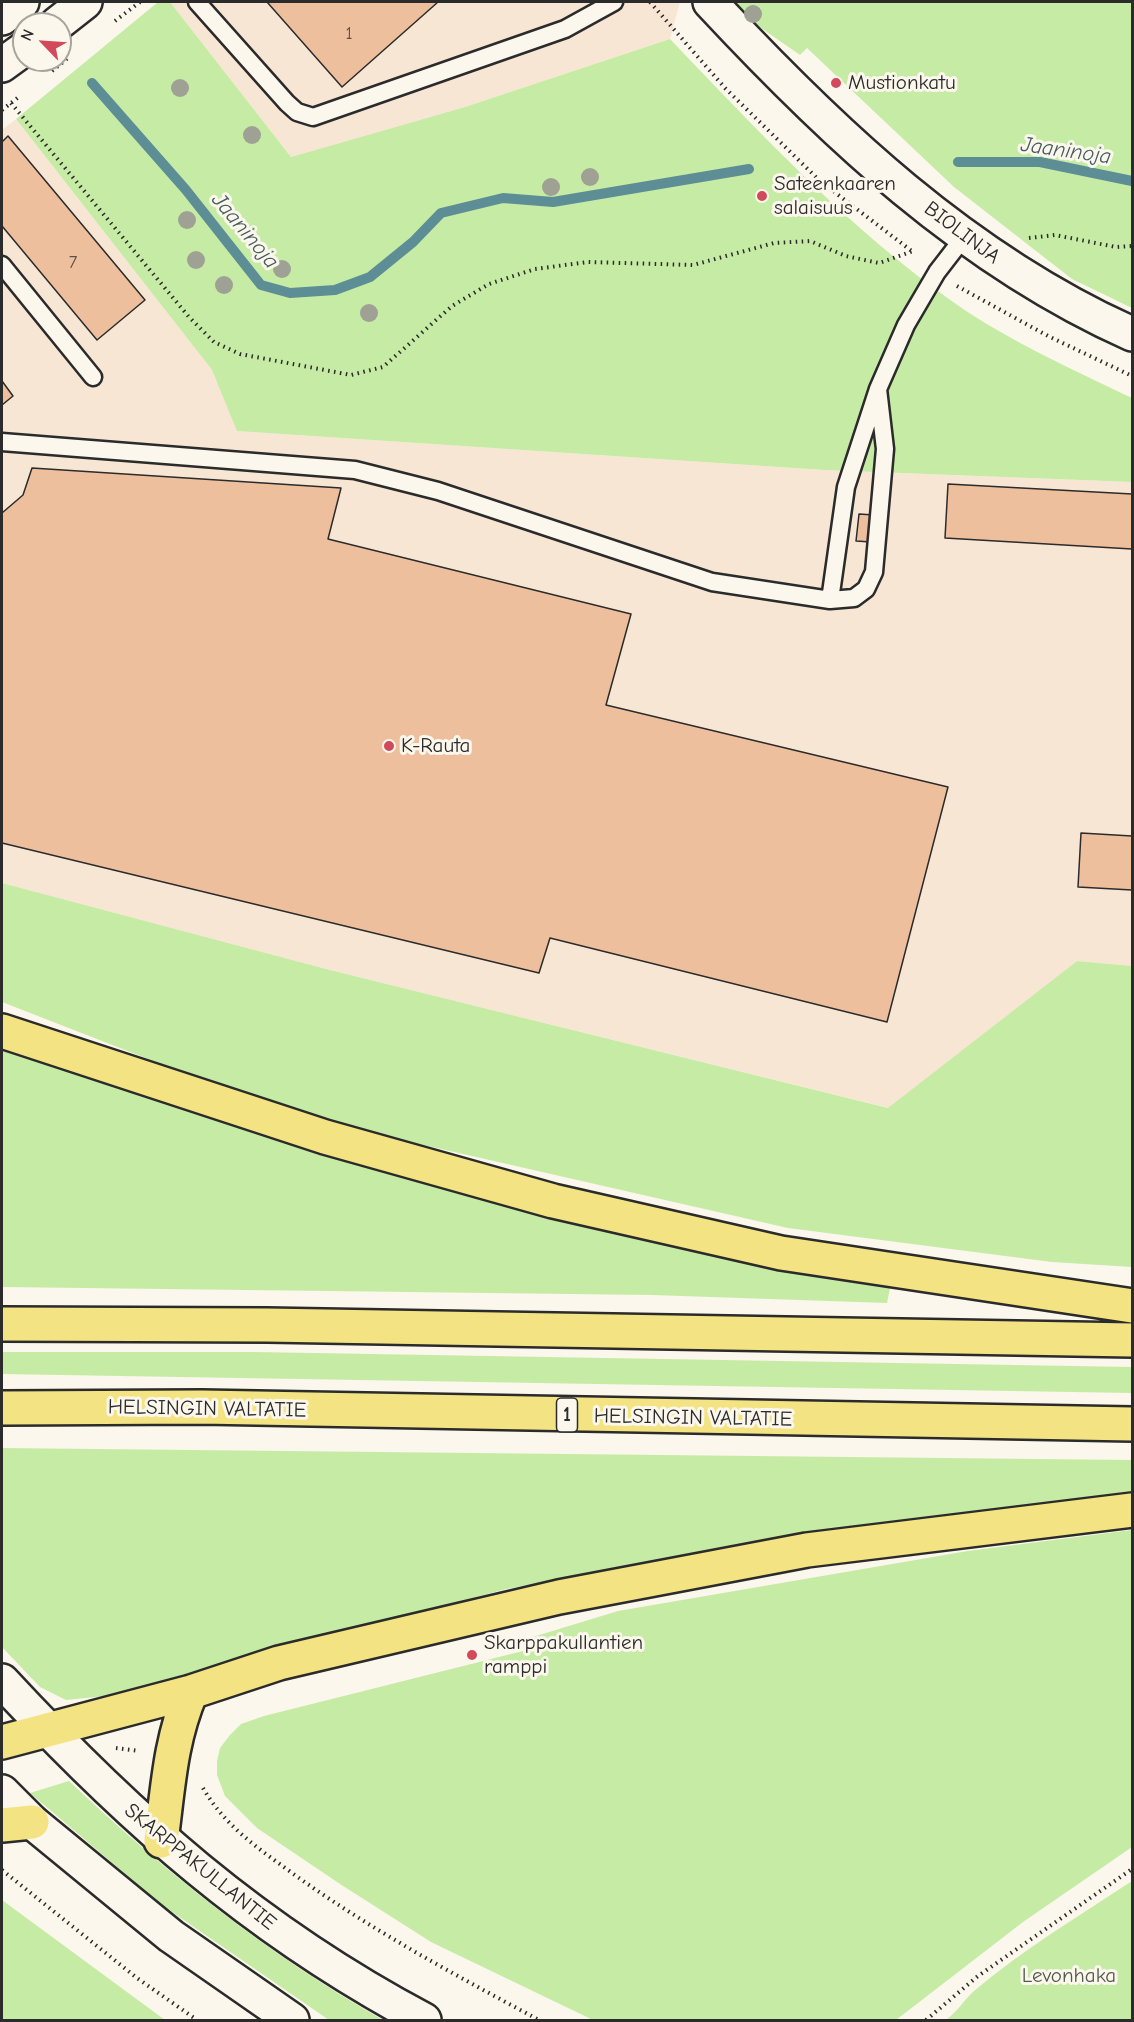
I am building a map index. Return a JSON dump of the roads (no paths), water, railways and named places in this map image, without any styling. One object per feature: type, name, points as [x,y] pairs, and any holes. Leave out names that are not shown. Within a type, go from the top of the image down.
[{"type":"highway","points":[[2,1031],[325,1137],[553,1202],[781,1252],[1132,1306]]},
{"type":"highway","points":[[2,1324],[267,1325],[1132,1340]]},
{"type":"highway","name":"HELSINGIN VALTATIE","points":[[2,1408],[202,1407],[1132,1424]]},
{"type":"highway","points":[[2,1742],[191,1692],[279,1663],[612,1586],[807,1550],[1132,1510]]},
{"type":"highway","points":[[161,1840],[171,1754],[178,1722],[191,1692]]},
{"type":"main road","points":[[2,18],[22,2]]},
{"type":"main road","points":[[72,13],[86,2]]},
{"type":"main road","name":"BIOLINJA","points":[[710,2],[771,67],[859,149],[964,237],[1021,276],[1094,316],[1132,333]]},
{"type":"main road","name":"SKARPPAKULLANTIE","points":[[2,1681],[88,1773],[161,1840],[230,1896],[305,1950],[424,2020]]},
{"type":"main road","points":[[2,1792],[17,1823],[171,1936],[292,2020]]},
{"type":"lane","points":[[197,2],[286,103],[297,112],[313,117],[566,29],[614,2]]},
{"type":"lane","points":[[830,600],[846,487],[878,389],[906,325],[937,272],[964,237]]},
{"type":"lane","points":[[2,265],[93,377]]},
{"type":"lane","points":[[2,442],[355,470],[438,491],[691,577],[830,600],[854,598],[866,589],[874,572],[885,449],[878,389]]},
{"type":"waterway","name":"Jaaninoja","points":[[92,83],[186,190],[261,285],[290,293],[335,290],[370,277],[413,242],[441,213],[503,198],[553,202],[749,169]]},
{"type":"waterway","name":"Jaaninoja","points":[[958,162],[1040,162],[1132,181]]},
{"type":"place","name":"Mustionkatu","points":[[836,83]]},
{"type":"place","name":"Sateenkaaren salaisuus","points":[[762,196]]},
{"type":"place","name":"K-Rauta","points":[[389,746]]},
{"type":"place","name":"Skarppakullantien ramppi","points":[[472,1655]]},
{"type":"park label","name":"Levonhaka","points":[[1069,1976]]}]
